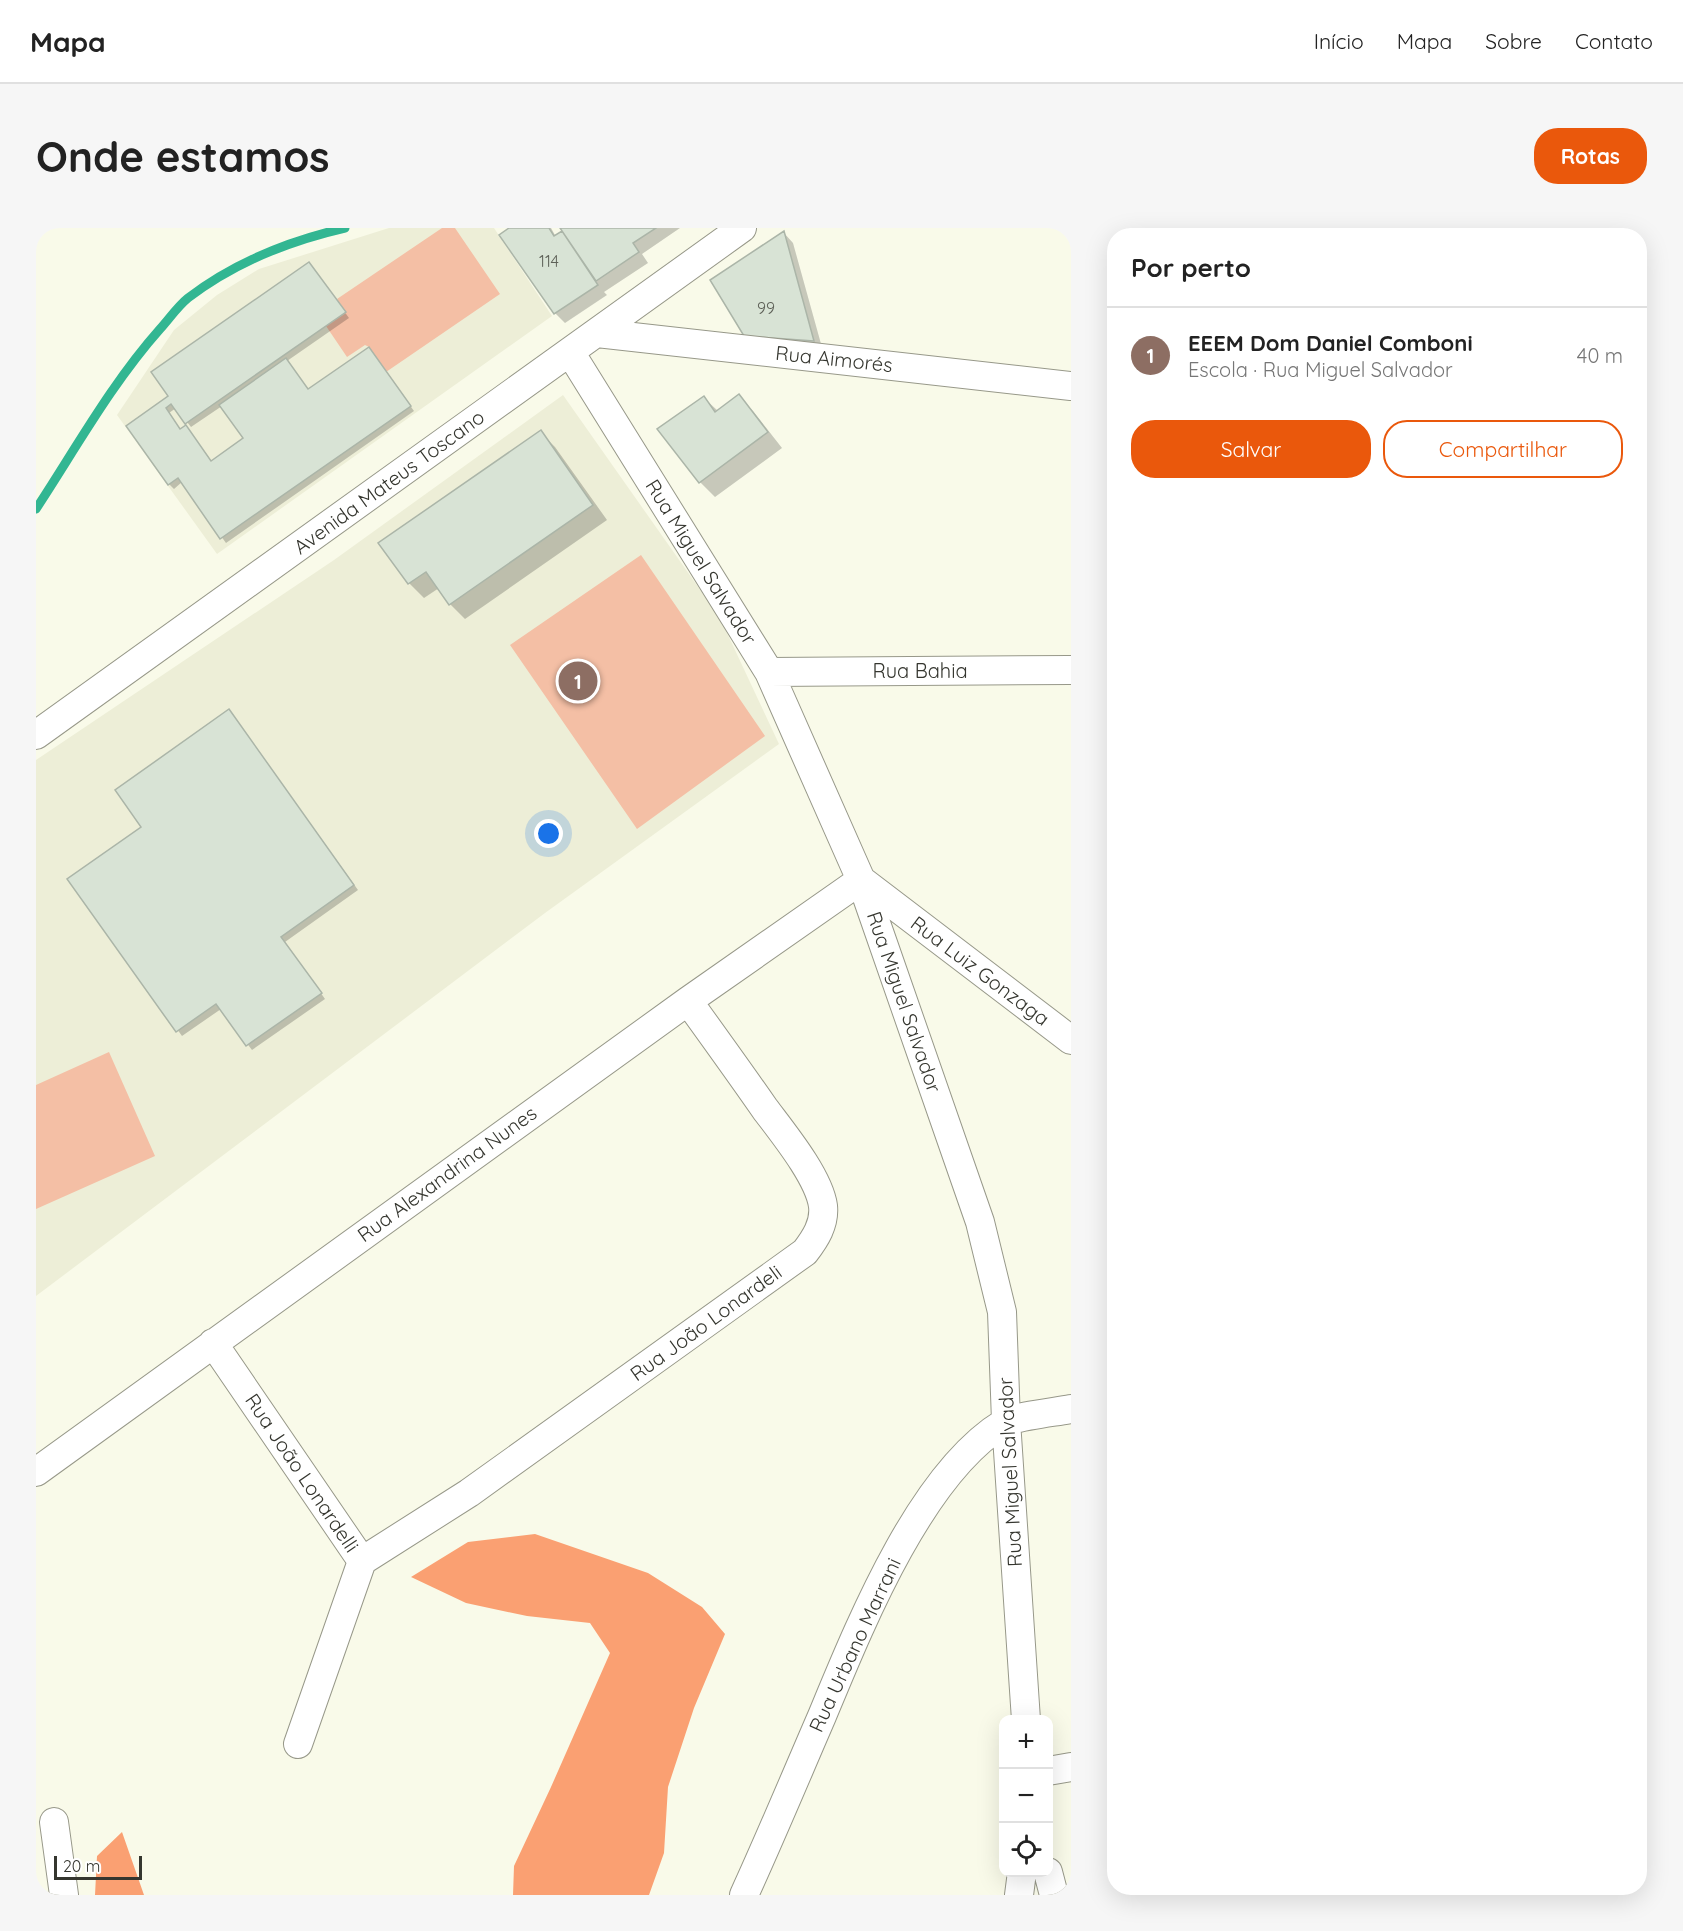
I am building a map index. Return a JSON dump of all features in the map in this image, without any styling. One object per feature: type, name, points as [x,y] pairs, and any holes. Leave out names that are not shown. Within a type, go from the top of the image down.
[{"type":"street","name":"Avenida Mateus Toscano","points":[[37,733],[742,228]]},
{"type":"street","name":"Rua Aimorés","points":[[597,333],[1071,386]]},
{"type":"street","name":"Rua Miguel Salvador","points":[[570,352],[769,672],[861,880],[980,1222],[1002,1312],[1006,1421],[1026,1715]]},
{"type":"street","name":"Rua Bahia","points":[[769,672],[1071,670]]},
{"type":"street","name":"Rua Alexandrina Nunes","points":[[36,1472],[688,1001],[861,880]]},
{"type":"street","name":"Rua Luiz Gonzaga","points":[[861,880],[1071,1040]]},
{"type":"street","name":"Rua João Lonardeli","points":[[362,1561],[469,1492],[805,1252],[814,1240],[822,1222],[823,1207],[814,1182],[799,1156],[688,1001]]},
{"type":"street","name":"Rua João Lonardelli","points":[[213,1343],[362,1561],[298,1744]]},
{"type":"street","points":[[1006,1421],[1071,1409]]},
{"type":"street","name":"Rua Urbano Marrani","points":[[744,1895],[858,1631],[908,1533],[961,1460],[1006,1421]]},
{"type":"street","points":[[1053,1770],[1071,1767]]},
{"type":"street","points":[[54,1822],[64,1895]]},
{"type":"street","points":[[1019,1895],[1021,1877]]},
{"type":"street","points":[[1049,1877],[1054,1895]]},
{"type":"shaded area","points":[[389,228],[494,228],[552,316],[217,554],[117,415],[174,330],[217,295],[259,269]]},
{"type":"shaded area","points":[[442,228],[455,228],[500,294],[386,372],[369,347],[365,345],[347,357],[326,326],[346,313],[337,299]]},
{"type":"shaded area","points":[[563,395],[720,618],[779,744],[545,913],[36,1296],[36,760],[334,560]]},
{"type":"shaded area","points":[[641,555],[765,736],[637,829],[510,645]]},
{"type":"shaded area","points":[[109,1052],[155,1156],[36,1209],[36,1085]]},
{"type":"shaded area","points":[[535,1534],[648,1573],[702,1607],[725,1634],[694,1708],[668,1787],[664,1853],[649,1895],[513,1895],[514,1866],[610,1653],[590,1623],[527,1616],[466,1603],[411,1577],[468,1542]]},
{"type":"shaded area","points":[[122,1832],[144,1895],[95,1895],[97,1856]]},
{"type":"building","points":[[509,228],[549,228],[554,236],[562,231],[598,285],[554,314],[499,235]]},
{"type":"building","points":[[560,228],[656,228],[633,243],[639,252],[596,281]]},
{"type":"building","points":[[784,231],[814,341],[744,336],[710,280]]},
{"type":"building","points":[[309,262],[346,312],[185,424],[171,404],[166,408],[180,429],[186,425],[211,461],[243,438],[219,405],[286,358],[308,389],[369,347],[411,406],[220,539],[178,478],[168,485],[126,426],[168,396],[151,372]]},
{"type":"building","points":[[739,394],[768,432],[699,483],[657,429],[704,396],[715,412]]},
{"type":"building","points":[[541,430],[593,505],[449,605],[426,572],[408,584],[378,543]]},
{"type":"building","points":[[229,709],[354,885],[281,937],[322,993],[246,1046],[216,1004],[176,1032],[67,879],[141,827],[115,790]]},
{"type":"waterway","points":[[36,509],[126,371],[184,301],[224,274],[262,255],[345,228]]},
{"type":"place","name":"EEEM Dom Daniel Comboni","points":[[578,681]]}]
